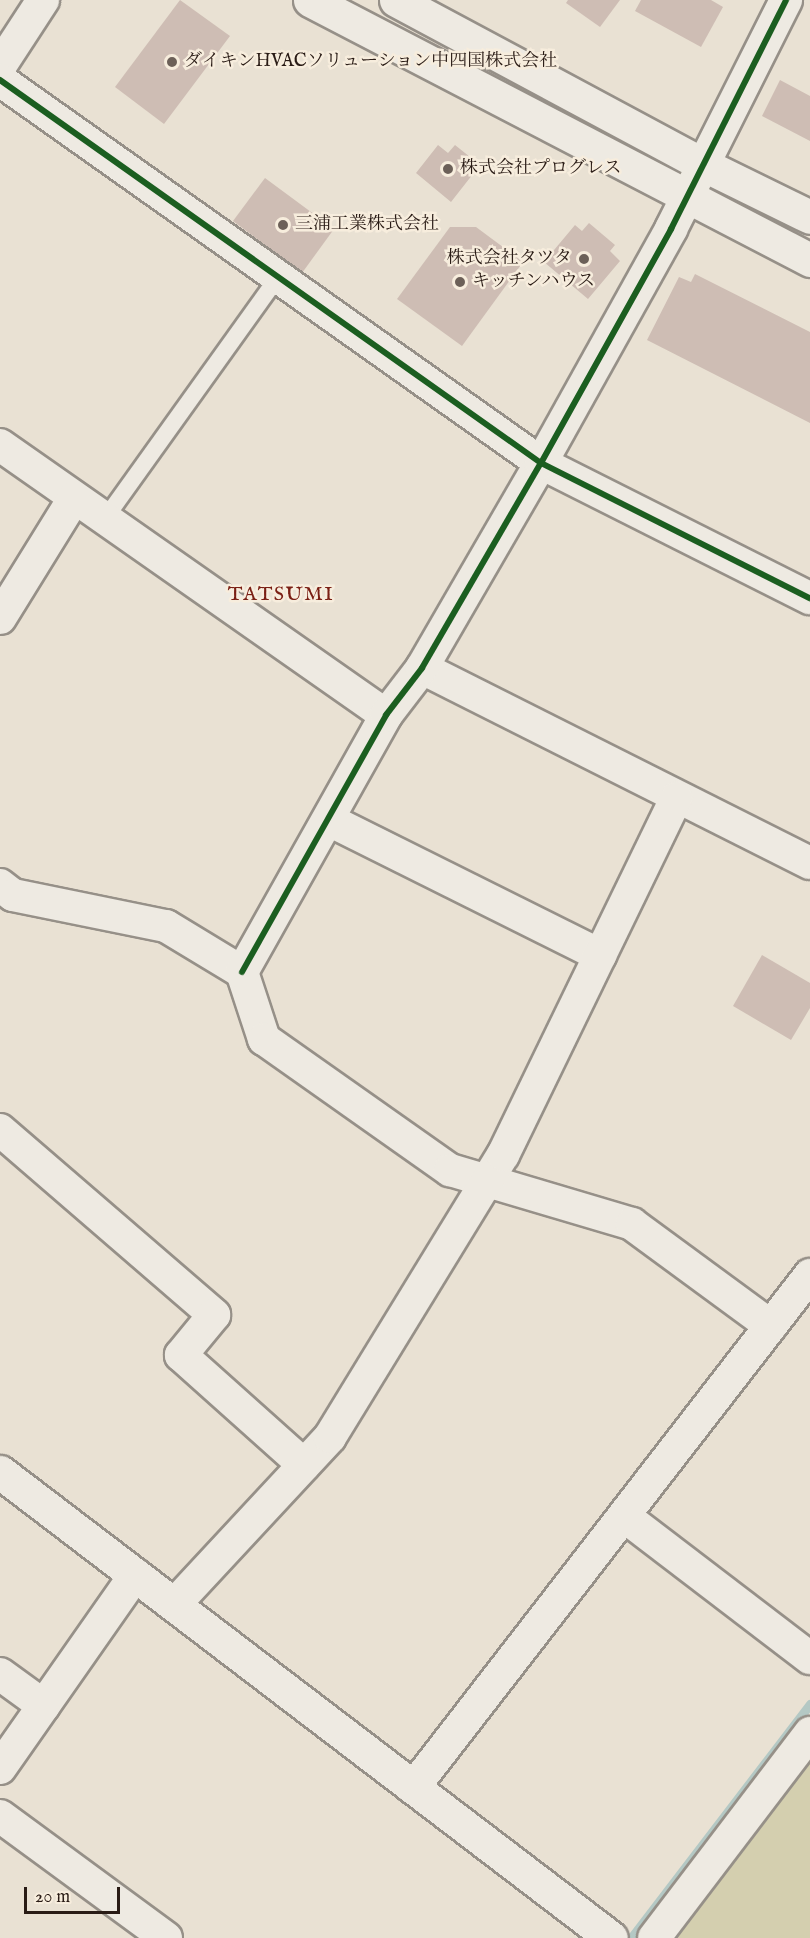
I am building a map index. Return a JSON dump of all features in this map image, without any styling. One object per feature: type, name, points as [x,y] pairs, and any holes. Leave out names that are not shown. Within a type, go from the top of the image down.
[{"type":"street","points":[[0,66],[43,0]]},
{"type":"street","points":[[310,0],[686,198],[810,260]]},
{"type":"street","points":[[396,0],[702,164],[810,217]]},
{"type":"street","points":[[242,972],[386,715],[422,668],[541,463],[686,198],[786,0]]},
{"type":"street","points":[[0,80],[541,463],[810,598]]},
{"type":"street","points":[[0,445],[386,715]]},
{"type":"street","points":[[0,618],[74,498]]},
{"type":"street","points":[[422,668],[676,798],[810,863]]},
{"type":"street","points":[[174,1605],[330,1437],[503,1155],[676,798]]},
{"type":"street","points":[[329,820],[600,955]]},
{"type":"street","points":[[4,899],[166,926],[242,972],[264,1039],[450,1170],[632,1224],[771,1326]]},
{"type":"street","points":[[0,1130],[214,1315],[181,1355],[304,1464]]},
{"type":"street","points":[[413,1788],[771,1326],[804,1294]]},
{"type":"street","points":[[0,1472],[606,1936]]},
{"type":"street","points":[[624,1516],[810,1658]]},
{"type":"street","points":[[0,1768],[135,1575]]},
{"type":"street","points":[[0,1674],[44,1706]]},
{"type":"street","points":[[654,1938],[810,1733]]},
{"type":"street","points":[[0,1816],[166,1938]]},
{"type":"lane","points":[[104,519],[278,278]]},
{"type":"shaded area","points":[[810,1749],[810,1938],[665,1938]]},
{"type":"building","points":[[180,0],[230,36],[164,124],[115,87]]},
{"type":"building","points":[[568,0],[620,0],[600,27],[566,3]]},
{"type":"building","points":[[641,0],[711,0],[723,7],[701,47],[635,11]]},
{"type":"building","points":[[780,80],[810,96],[810,141],[762,116]]},
{"type":"building","name":"株式会社プログレス","points":[[438,145],[448,153],[455,145],[480,165],[451,202],[416,173]]},
{"type":"building","points":[[265,178],[334,229],[302,273],[233,221]]},
{"type":"building","points":[[589,223],[615,245],[610,251],[620,261],[588,299],[544,262],[575,225],[582,231]]},
{"type":"building","points":[[450,227],[476,227],[523,262],[462,346],[397,299]]},
{"type":"building","points":[[695,274],[810,332],[810,423],[647,340],[679,277],[691,282]]},
{"type":"building","points":[[762,955],[810,983],[810,1008],[791,1040],[733,1006]]},
{"type":"waterway","points":[[631,1938],[810,1704]]},
{"type":"cycle path","points":[[242,972],[386,715],[422,668],[541,463],[671,229],[786,0]]},
{"type":"cycle path","points":[[0,80],[541,463],[810,598]]},
{"type":"place","name":"ダイキンHVACソリューション中四国株式会社","points":[[172,62]]},
{"type":"place","name":"株式会社プログレス","points":[[448,169]]},
{"type":"place","name":"三浦工業株式会社","points":[[283,225]]},
{"type":"place","name":"株式会社タツタ","points":[[584,259]]},
{"type":"place","name":"キッチンハウス","points":[[460,282]]},
{"type":"district","name":"TATSUMI","points":[[281,594]]}]
